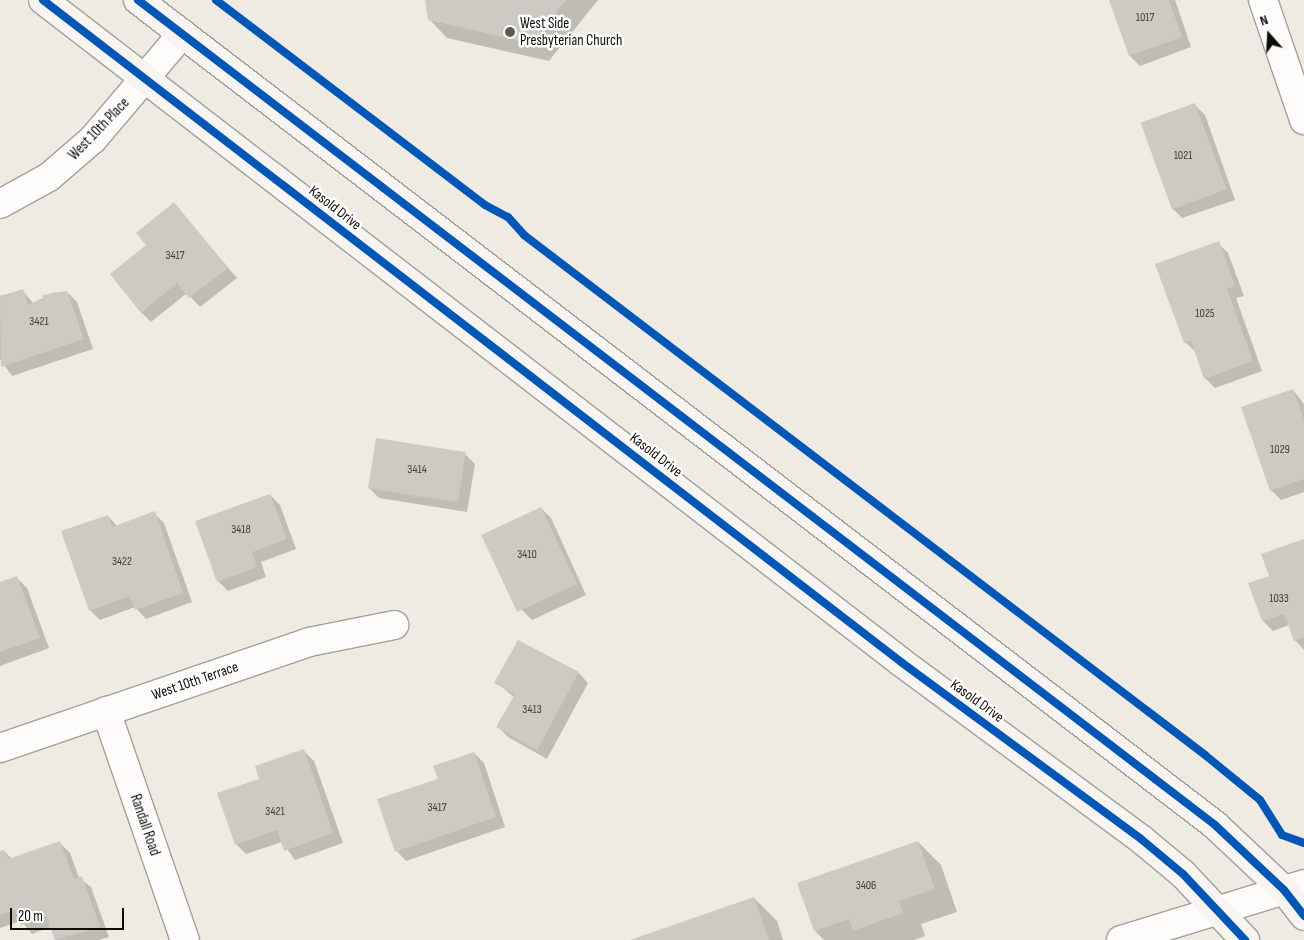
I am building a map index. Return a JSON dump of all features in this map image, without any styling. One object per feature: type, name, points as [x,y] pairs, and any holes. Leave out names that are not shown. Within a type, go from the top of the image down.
[{"type":"main road","name":"Kasold Drive","points":[[43,0],[901,662],[1141,839],[1183,874],[1245,940]]},
{"type":"main road","points":[[138,0],[1195,809],[1294,888],[1304,916]]},
{"type":"street","points":[[1263,0],[1304,120]]},
{"type":"street","name":"West 10th Place","points":[[0,204],[48,177],[74,156],[112,120],[182,34]]},
{"type":"street","name":"West 10th Terrace","points":[[0,748],[309,642],[394,625]]},
{"type":"street","name":"Randall Road","points":[[106,711],[185,940]]},
{"type":"street","points":[[1121,940],[1294,888]]},
{"type":"building","name":"West Side Presbyterian Church","points":[[425,0],[566,0],[531,43],[428,20]]},
{"type":"building","points":[[1109,0],[1169,0],[1182,37],[1129,56]]},
{"type":"building","points":[[1195,103],[1226,189],[1172,209],[1140,123]]},
{"type":"building","points":[[174,202],[228,268],[189,298],[177,283],[141,313],[110,274],[146,245],[136,233]]},
{"type":"building","points":[[1219,241],[1235,286],[1227,289],[1253,361],[1204,379],[1191,340],[1184,343],[1155,264]]},
{"type":"building","points":[[23,289],[28,305],[44,299],[42,295],[67,291],[84,339],[1,367],[0,297]]},
{"type":"building","points":[[1293,389],[1304,420],[1304,479],[1270,491],[1241,407]]},
{"type":"building","points":[[376,438],[466,452],[458,503],[368,488]]},
{"type":"building","points":[[270,494],[287,539],[252,552],[257,567],[217,582],[195,521]]},
{"type":"building","points":[[541,507],[577,584],[517,612],[481,535]]},
{"type":"building","points":[[155,511],[183,593],[135,610],[130,596],[89,611],[61,531],[108,515],[112,527]]},
{"type":"building","points":[[1304,539],[1304,637],[1294,641],[1284,614],[1262,621],[1248,583],[1269,576],[1261,554]]},
{"type":"building","points":[[17,576],[40,638],[0,652],[0,582]]},
{"type":"building","points":[[518,640],[579,672],[537,750],[496,727],[515,694],[494,683]]},
{"type":"building","points":[[304,749],[333,833],[284,851],[277,830],[235,845],[217,793],[259,779],[255,766]]},
{"type":"building","points":[[474,752],[496,817],[395,852],[377,799],[438,779],[433,766]]},
{"type":"building","points":[[60,841],[74,879],[82,876],[100,927],[55,940],[46,916],[21,925],[15,910],[0,915],[0,851],[4,850],[8,859]]},
{"type":"building","points":[[918,841],[935,889],[899,901],[903,913],[853,931],[849,919],[814,931],[797,883]]},
{"type":"building","points":[[754,897],[769,940],[630,940]]},
{"type":"cycle path","points":[[43,0],[901,662],[1141,839],[1183,874],[1245,940]]},
{"type":"cycle path","points":[[138,0],[1215,825],[1284,890],[1304,916]]},
{"type":"cycle path","points":[[216,0],[485,205],[508,217],[524,235],[1205,755],[1260,800],[1282,835],[1304,843]]},
{"type":"place","name":"West Side Presbyterian Church","points":[[510,32]]}]
